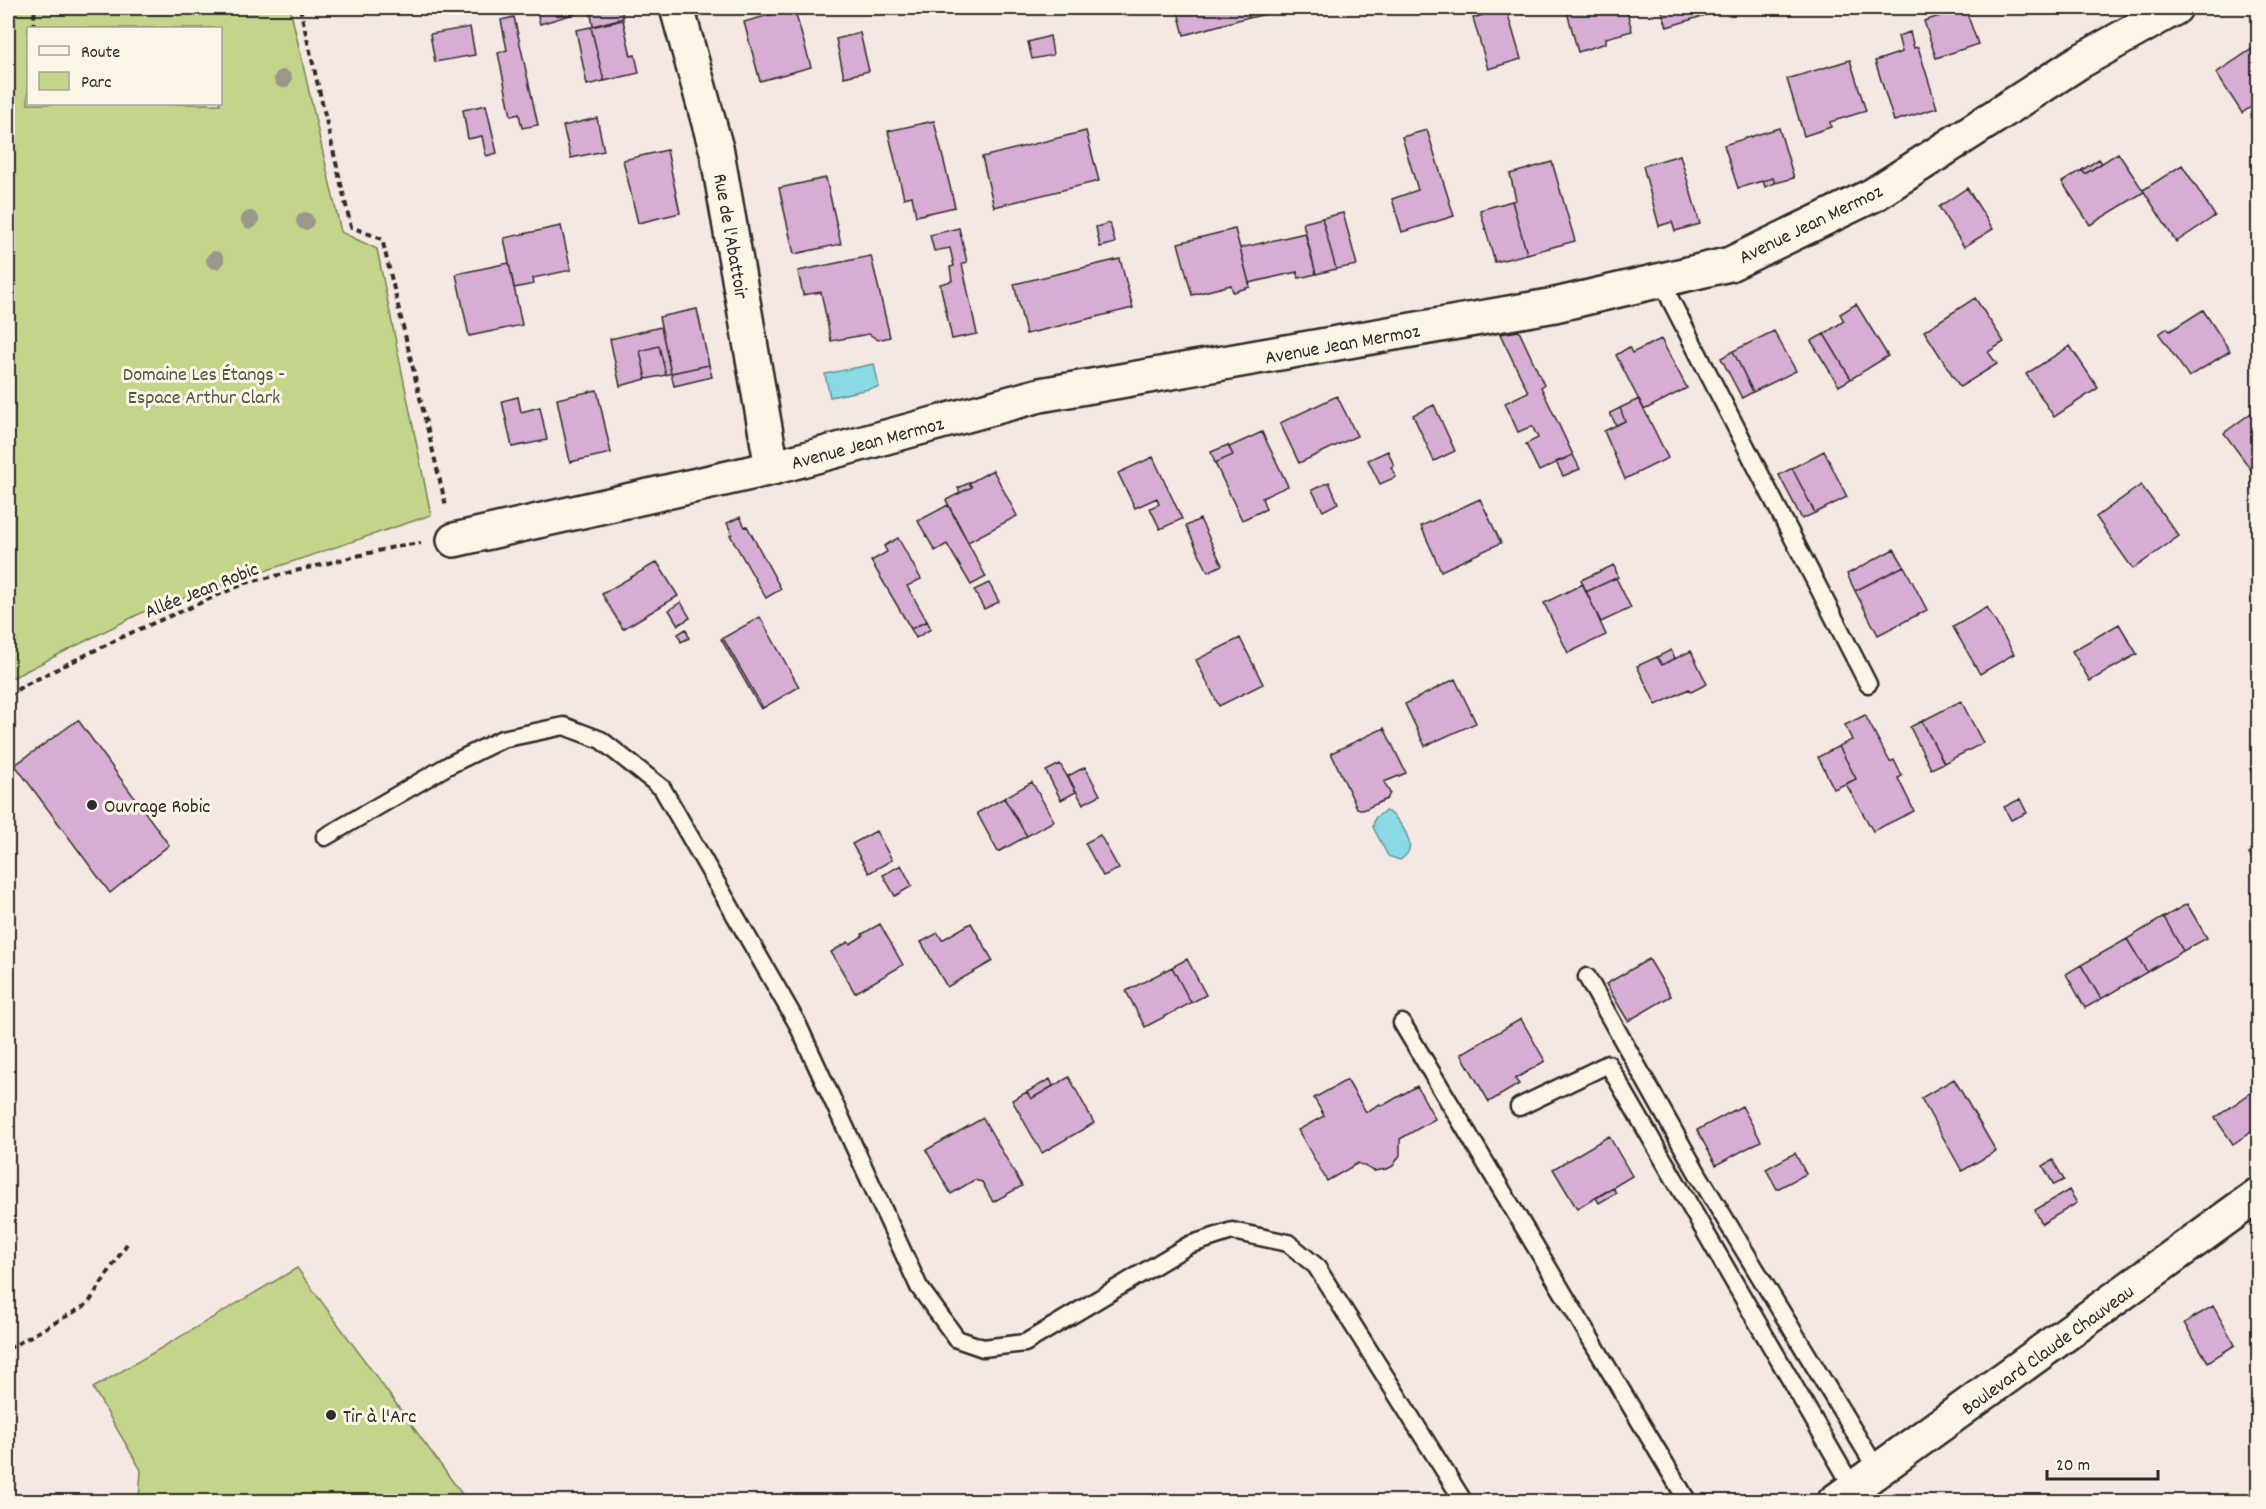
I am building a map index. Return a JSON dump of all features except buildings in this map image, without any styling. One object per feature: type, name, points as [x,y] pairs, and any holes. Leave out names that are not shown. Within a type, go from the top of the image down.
[{"type":"street","name":"Rue de l'Abattoir","points":[[677,8],[717,152],[772,468]]},
{"type":"street","name":"Avenue Jean Mermoz","points":[[454,540],[772,468],[1040,395],[1555,305],[1730,264],[1873,195],[2079,62],[2175,8]]},
{"type":"street","name":"Boulevard Claude Chauveau","points":[[1855,1487],[2259,1195]]},
{"type":"lane","points":[[1662,280],[1868,684]]},
{"type":"lane","points":[[325,837],[449,765],[502,738],[564,726],[601,740],[662,788],[797,1023],[919,1287],[957,1339],[983,1348],[1025,1342],[1189,1245],[1232,1231],[1288,1243],[1316,1266],[1464,1502]]},
{"type":"lane","points":[[1587,977],[1699,1176],[1855,1487]]},
{"type":"lane","points":[[1402,1023],[1688,1502]]},
{"type":"lane","points":[[1519,1107],[1608,1064],[1855,1487]]},
{"type":"path","points":[[33,27],[35,8]]},
{"type":"path","points":[[300,8],[351,227],[382,239],[454,540]]},
{"type":"path","name":"Allée Jean Robic","points":[[8,696],[21,687],[126,635],[246,583],[398,546],[454,540]]},
{"type":"path","points":[[8,1349],[88,1304],[128,1242]]},
{"type":"green space","name":"Domaine Les Étangs - Espace Arthur Clark","points":[[8,8],[290,8],[341,232],[377,249],[431,515],[143,612],[8,680]]},
{"type":"green space","points":[[297,1268],[467,1501],[139,1501],[141,1470],[93,1388]]},
{"type":"water","points":[[874,364],[879,387],[830,397],[825,374]]},
{"type":"water","points":[[1385,811],[1394,816],[1408,839],[1408,851],[1406,856],[1400,860],[1388,856],[1373,827],[1375,818]]},
{"type":"place","name":"Ouvrage Robic","points":[[92,805]]},
{"type":"place","name":"Tir à l'Arc","points":[[331,1415]]}]
